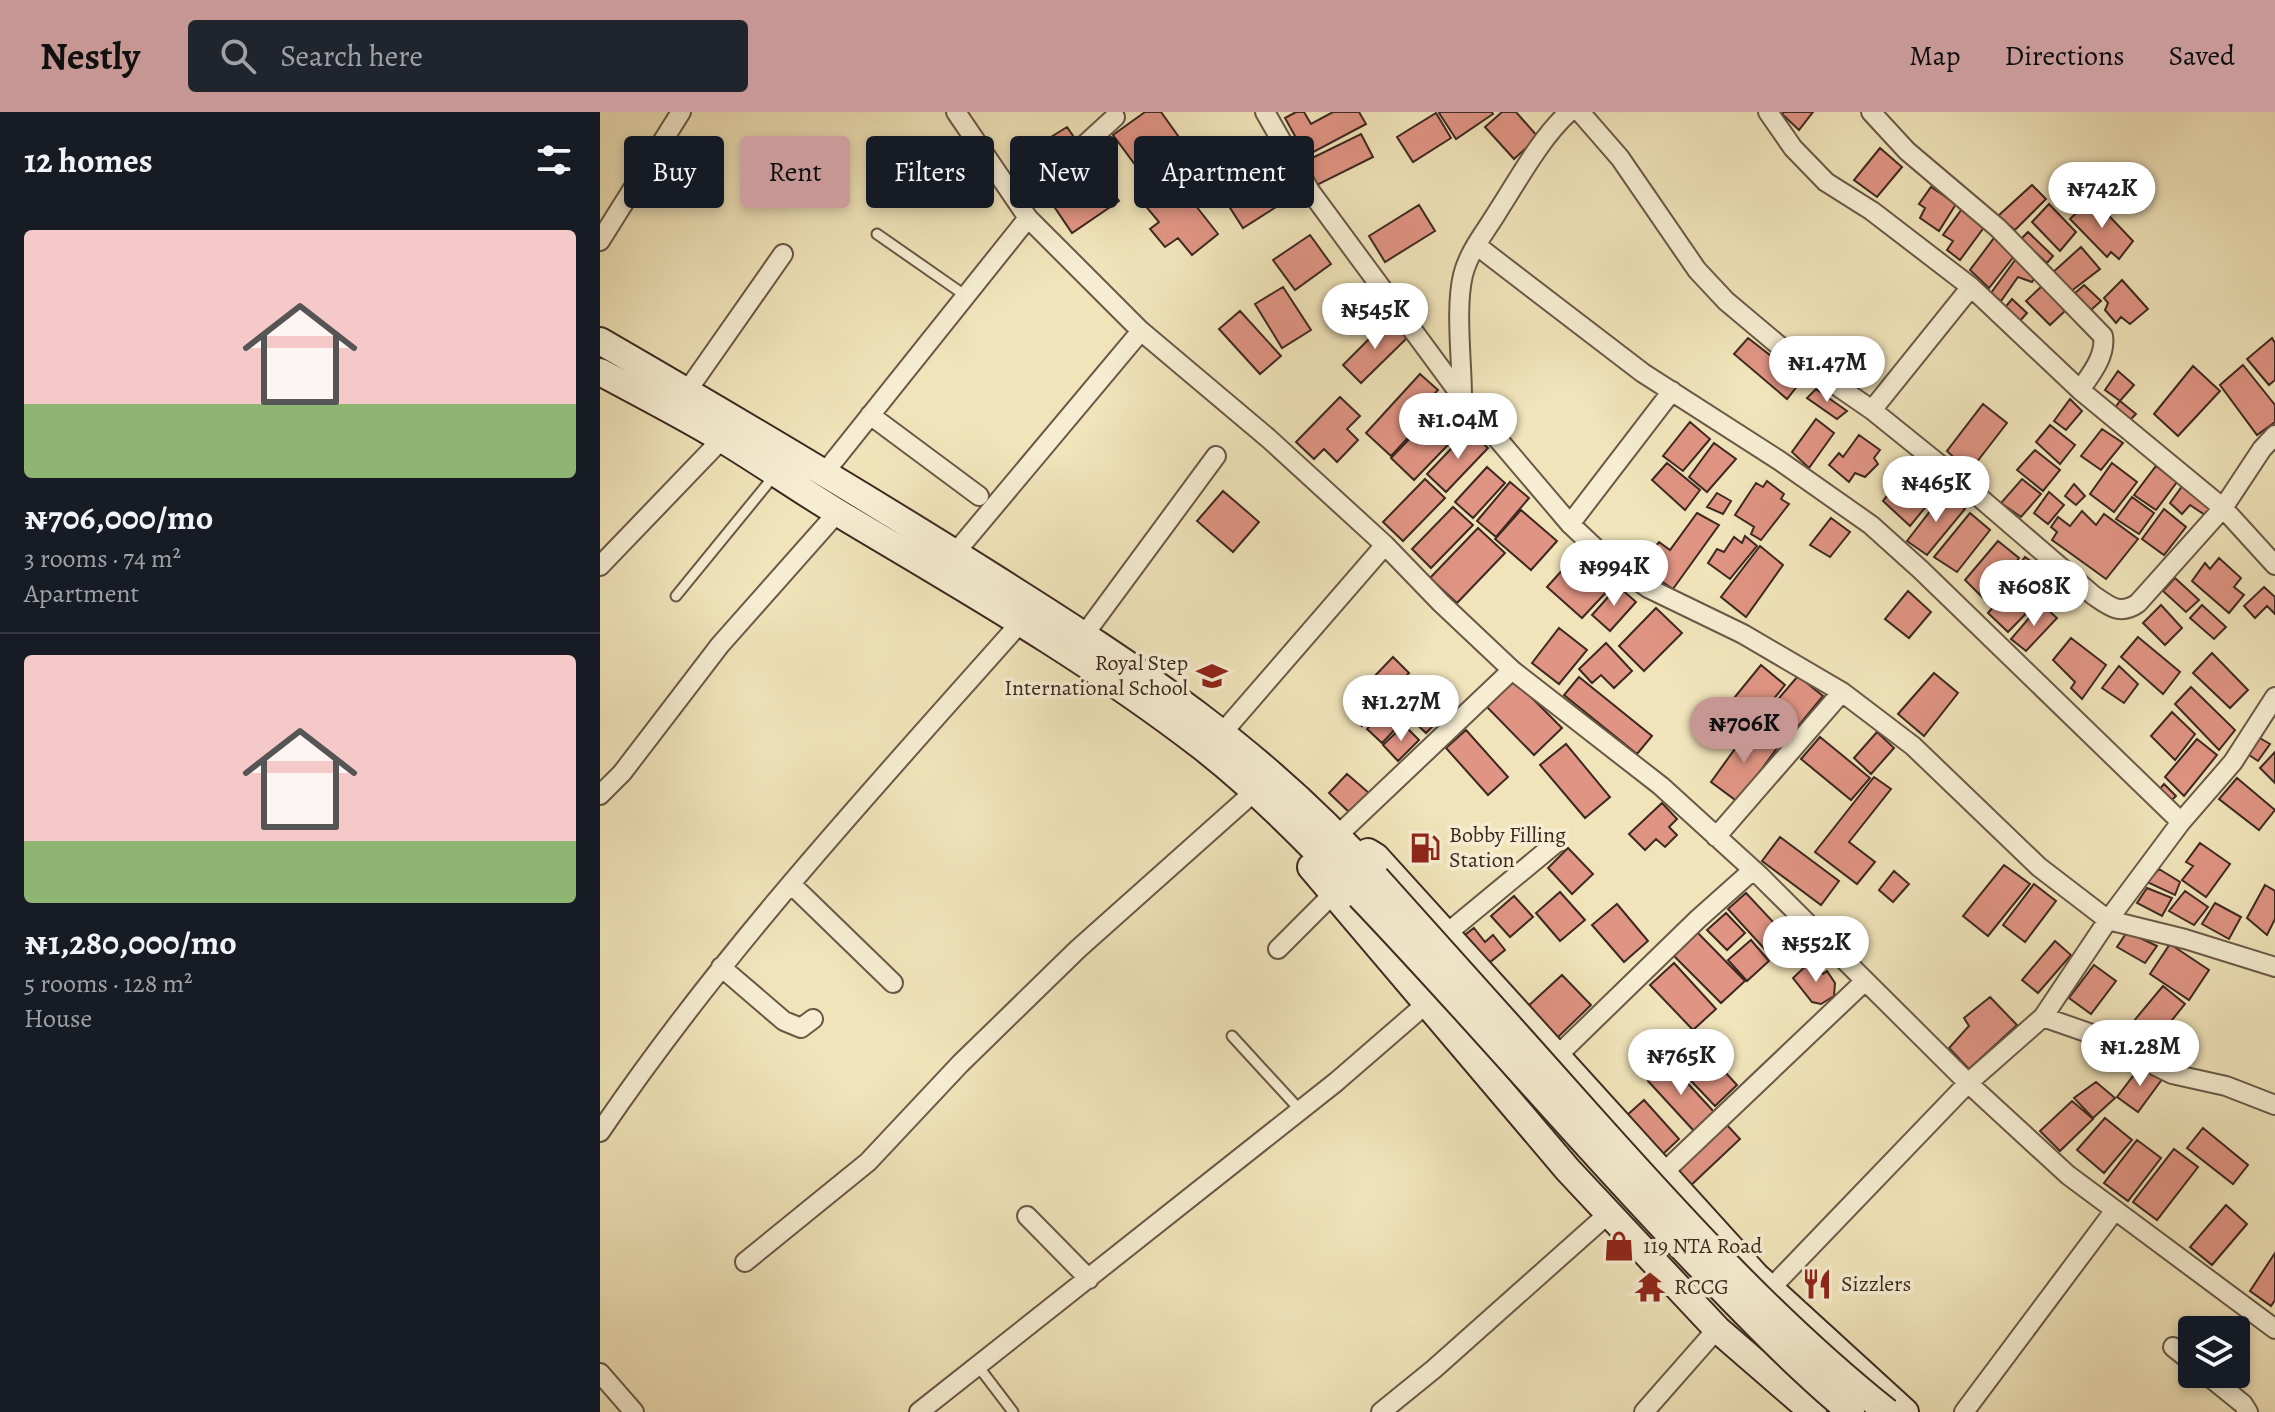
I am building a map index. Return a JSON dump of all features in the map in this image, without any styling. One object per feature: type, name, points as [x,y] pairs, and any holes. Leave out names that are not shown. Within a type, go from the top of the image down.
[{"type":"main road","points":[[600,341],[825,472],[1084,635],[1223,732],[1343,841],[1376,857],[1770,1289],[1905,1412]]},
{"type":"main road","points":[[600,372],[722,439],[837,513],[1021,622],[1203,747],[1304,837],[1368,887],[1758,1296],[1846,1379],[1887,1412]]},
{"type":"main road","points":[[1304,837],[1308,863],[1608,1214],[1717,1329],[1813,1412]]},
{"type":"main road","points":[[1343,841],[1368,887],[1445,985],[1633,1197],[1737,1304],[1851,1412]]},
{"type":"street","points":[[600,241],[681,112]]},
{"type":"street","points":[[956,112],[1024,211],[1141,331],[1268,438],[1385,545],[1512,670],[1661,786],[1753,870],[1968,1083],[2068,1175],[2275,1329]]},
{"type":"street","points":[[1265,112],[1310,191],[1462,397],[1570,524],[1607,559],[1648,588],[1743,634],[1842,692],[1913,746],[2039,867],[2108,920],[2185,939],[2275,967]]},
{"type":"street","points":[[1462,397],[1460,290],[1464,272],[1476,245],[1546,138],[1569,112]]},
{"type":"street","points":[[1580,112],[1620,158],[1697,270],[1726,301],[1782,348],[1872,410],[2115,610],[2128,610],[2138,603],[2223,508],[2262,449],[2275,435]]},
{"type":"street","points":[[1768,112],[1793,148],[1826,182],[1872,211],[1971,287],[2080,390],[2223,508],[2275,565]]},
{"type":"street","points":[[1871,112],[1907,151],[1998,228],[2103,336],[2103,349],[2080,390]]},
{"type":"street","points":[[825,472],[966,296],[1024,211],[1115,117]]},
{"type":"street","points":[[1476,245],[1672,391],[1871,525],[2181,822]]},
{"type":"street","points":[[687,391],[783,254]]},
{"type":"street","points":[[1872,410],[1971,287]]},
{"type":"street","points":[[955,553],[1141,331]]},
{"type":"street","points":[[1570,524],[1672,391]]},
{"type":"street","points":[[870,415],[979,496]]},
{"type":"street","points":[[600,566],[722,439]]},
{"type":"street","points":[[1084,635],[1216,456]]},
{"type":"street","points":[[600,795],[622,773],[720,645],[837,513]]},
{"type":"street","points":[[1223,732],[1385,545]]},
{"type":"street","points":[[600,1132],[645,1066],[721,967],[1021,622]]},
{"type":"street","points":[[1343,841],[1512,670]]},
{"type":"street","points":[[1716,837],[1842,692]]},
{"type":"street","points":[[1770,1289],[1968,1083],[2043,1017],[2108,920],[2181,822],[2233,762],[2275,697]]},
{"type":"street","points":[[745,1262],[868,1162],[960,1064],[1078,949],[1254,792]]},
{"type":"street","points":[[1446,934],[1556,843]]},
{"type":"street","points":[[1557,1056],[1753,870]]},
{"type":"street","points":[[792,885],[893,983]]},
{"type":"street","points":[[1278,949],[1333,894]]},
{"type":"street","points":[[721,967],[784,1021],[801,1028],[813,1019]]},
{"type":"street","points":[[1663,1173],[1865,981]]},
{"type":"street","points":[[919,1412],[1300,1110],[1426,1004]]},
{"type":"street","points":[[2043,1017],[2089,1033],[2172,1074],[2226,1086],[2275,1105]]},
{"type":"street","points":[[1964,1412],[2115,1210]]},
{"type":"street","points":[[1381,1412],[1434,1369],[1608,1214]]},
{"type":"street","points":[[1027,1216],[1089,1279]]},
{"type":"street","points":[[1644,1412],[1717,1329]]},
{"type":"street","points":[[2173,1347],[2178,1351]]},
{"type":"street","points":[[1823,1412],[1858,1371]]},
{"type":"street","points":[[600,1373],[634,1412]]},
{"type":"street","points":[[2223,1388],[2248,1412]]},
{"type":"lane","points":[[877,234],[966,296]]},
{"type":"lane","points":[[676,596],[776,473]]},
{"type":"lane","points":[[1232,1036],[1300,1110]]},
{"type":"lane","points":[[978,1366],[1013,1412]]},
{"type":"building","points":[[1145,112],[1161,112],[1178,136],[1134,136],[1134,163],[1118,142],[1118,136],[1113,135]]},
{"type":"building","points":[[1296,112],[1304,112],[1311,124],[1333,112],[1359,112],[1366,124],[1314,152],[1314,136],[1295,136],[1285,118]]},
{"type":"building","points":[[1441,112],[1492,112],[1493,114],[1456,139]]},
{"type":"building","points":[[1502,112],[1516,112],[1538,137],[1514,159],[1485,127]]},
{"type":"building","points":[[1813,112],[1799,130],[1782,114]]},
{"type":"building","points":[[1436,113],[1451,138],[1413,162],[1397,137]]},
{"type":"building","points":[[1067,127],[1073,136],[1053,136]]},
{"type":"building","points":[[1361,134],[1373,157],[1317,185],[1314,157]]},
{"type":"building","points":[[1880,148],[1902,167],[1877,197],[1854,180]]},
{"type":"building","points":[[2032,185],[2046,199],[2015,230],[1998,216]]},
{"type":"building","points":[[1931,187],[1956,204],[1939,231],[1920,218],[1925,208],[1919,204]]},
{"type":"building","points":[[2092,198],[2133,241],[2119,259],[2111,252],[2107,257],[2070,219]]},
{"type":"building","points":[[2049,204],[2076,232],[2060,251],[2032,222]]},
{"type":"building","points":[[1419,205],[1435,231],[1385,262],[1369,236]]},
{"type":"building","points":[[1055,208],[1109,208],[1072,233]]},
{"type":"building","points":[[1147,208],[1198,208],[1218,234],[1192,255],[1178,238],[1165,247],[1150,229],[1159,222]]},
{"type":"building","points":[[1230,208],[1275,208],[1243,228]]},
{"type":"building","points":[[1962,209],[1985,226],[1960,260],[1947,250],[1953,241],[1943,235]]},
{"type":"building","points":[[2028,232],[2053,256],[2047,263],[2021,239]]},
{"type":"building","points":[[1310,235],[1331,264],[1295,290],[1273,260]]},
{"type":"building","points":[[1994,238],[2015,255],[1989,288],[1970,270]]},
{"type":"building","points":[[2081,247],[2100,269],[2070,292],[2051,274]]},
{"type":"building","points":[[2015,260],[2037,275],[2032,282],[2018,277],[2001,301],[1991,293]]},
{"type":"building","points":[[2122,280],[2148,309],[2130,324],[2121,317],[2116,323],[2105,310],[2108,303],[2104,298]]},
{"type":"building","points":[[2084,285],[2101,301],[2091,310],[2074,294]]},
{"type":"building","points":[[2042,286],[2065,311],[2050,325],[2026,301]]},
{"type":"building","points":[[1283,287],[1311,330],[1282,348],[1255,304]]},
{"type":"building","points":[[2012,299],[2027,313],[2018,323],[2003,310]]},
{"type":"building","points":[[1240,311],[1281,356],[1260,374],[1219,329]]},
{"type":"building","points":[[1388,320],[1407,338],[1361,383],[1343,365]]},
{"type":"building","points":[[1748,338],[1802,380],[1787,399],[1734,354]]},
{"type":"building","points":[[2272,338],[2275,343],[2275,380],[2269,385],[2247,359]]},
{"type":"building","points":[[2243,365],[2275,405],[2275,422],[2257,435],[2220,385]]},
{"type":"building","points":[[2193,366],[2220,391],[2178,436],[2154,414]]},
{"type":"building","points":[[2118,371],[2134,385],[2120,401],[2105,390]]},
{"type":"building","points":[[1420,374],[1438,390],[1407,423],[1415,430],[1391,456],[1366,433]]},
{"type":"building","points":[[1816,389],[1847,411],[1837,419],[1807,398]]},
{"type":"building","points":[[1340,397],[1360,416],[1347,429],[1358,440],[1337,462],[1324,449],[1314,459],[1296,442]]},
{"type":"building","points":[[1450,397],[1473,419],[1414,480],[1391,458]]},
{"type":"building","points":[[2070,399],[2082,411],[2066,430],[2054,421]]},
{"type":"building","points":[[2120,401],[2136,414],[2130,420],[2114,409]]},
{"type":"building","points":[[1983,404],[2007,423],[1969,472],[1947,451]]},
{"type":"building","points":[[1816,419],[1834,433],[1809,468],[1792,452]]},
{"type":"building","points":[[1690,422],[1710,439],[1683,471],[1663,456]]},
{"type":"building","points":[[2050,425],[2075,445],[2060,464],[2036,442]]},
{"type":"building","points":[[2102,429],[2123,443],[2101,470],[2081,456]]},
{"type":"building","points":[[1469,430],[1488,448],[1446,492],[1427,474]]},
{"type":"building","points":[[1859,435],[1880,450],[1874,458],[1878,464],[1865,477],[1855,473],[1849,482],[1829,465],[1839,453],[1843,457]]},
{"type":"building","points":[[1714,443],[1736,459],[1707,492],[1689,477]]},
{"type":"building","points":[[2035,450],[2060,470],[2043,491],[2017,470]]},
{"type":"building","points":[[1918,457],[1946,482],[1910,526],[1883,501]]},
{"type":"building","points":[[1667,463],[1700,490],[1685,510],[1652,480]]},
{"type":"building","points":[[2112,463],[2137,482],[2114,512],[2090,494]]},
{"type":"building","points":[[2156,466],[2177,482],[2156,510],[2134,495]]},
{"type":"building","points":[[1487,467],[1505,483],[1473,518],[1455,502]]},
{"type":"building","points":[[1425,479],[1445,498],[1403,541],[1383,522]]},
{"type":"building","points":[[2022,479],[2041,494],[2021,517],[2001,503]]},
{"type":"building","points":[[1767,481],[1784,494],[1781,499],[1789,504],[1761,540],[1751,534],[1754,527],[1735,515],[1756,483],[1763,487]]},
{"type":"building","points":[[1510,482],[1529,498],[1496,537],[1477,521]]},
{"type":"building","points":[[2074,484],[2085,496],[2076,505],[2065,496]]},
{"type":"building","points":[[2183,485],[2211,509],[2205,515],[2190,505],[2182,514],[2170,503]]},
{"type":"building","points":[[1223,491],[1259,522],[1233,552],[1197,521]]},
{"type":"building","points":[[2049,492],[2064,505],[2048,524],[2034,513]]},
{"type":"building","points":[[1717,493],[1731,501],[1723,514],[1707,507]]},
{"type":"building","points":[[1944,493],[1965,509],[1927,555],[1907,541]]},
{"type":"building","points":[[2132,497],[2154,513],[2139,534],[2116,519]]},
{"type":"building","points":[[1453,507],[1473,525],[1431,568],[1412,549]]},
{"type":"building","points":[[2164,509],[2186,527],[2164,555],[2142,539]]},
{"type":"building","points":[[1521,510],[1557,541],[1531,570],[1495,539]]},
{"type":"building","points":[[2082,511],[2096,525],[2104,514],[2138,539],[2106,579],[2052,540],[2057,532],[2051,527],[2058,517],[2070,526]]},
{"type":"building","points":[[1697,513],[1719,525],[1673,589],[1652,575],[1660,563],[1648,555],[1659,542],[1670,550]]},
{"type":"building","points":[[1970,513],[1990,530],[1957,572],[1934,557]]},
{"type":"building","points":[[1831,518],[1850,532],[1830,557],[1810,545]]},
{"type":"building","points":[[1478,528],[1505,553],[1457,603],[1430,578]]},
{"type":"building","points":[[1745,536],[1757,546],[1730,579],[1708,563],[1717,549],[1724,552],[1734,537],[1742,543]]},
{"type":"building","points":[[1998,541],[2019,558],[1986,601],[1965,580]]},
{"type":"building","points":[[1760,546],[1783,565],[1746,617],[1721,597]]},
{"type":"building","points":[[1576,555],[1611,587],[1582,618],[1547,587]]},
{"type":"building","points":[[2025,557],[2058,581],[2051,593],[2018,567]]},
{"type":"building","points":[[2219,558],[2241,578],[2234,587],[2244,595],[2229,613],[2192,581],[2205,563],[2210,569]]},
{"type":"building","points":[[2021,574],[2045,594],[2008,632],[1988,613]]},
{"type":"building","points":[[2175,578],[2199,600],[2186,612],[2163,591]]},
{"type":"building","points":[[1618,586],[1636,602],[1610,631],[1592,615]]},
{"type":"building","points":[[2264,587],[2275,597],[2275,614],[2267,606],[2255,618],[2244,606]]},
{"type":"building","points":[[1908,591],[1931,612],[1909,638],[1885,619]]},
{"type":"building","points":[[2041,604],[2057,618],[2026,651],[2011,639]]},
{"type":"building","points":[[2161,605],[2182,628],[2165,645],[2143,623]]},
{"type":"building","points":[[2202,605],[2226,627],[2214,639],[2190,618]]},
{"type":"building","points":[[1656,608],[1682,633],[1644,671],[1619,646]]},
{"type":"building","points":[[1559,628],[1587,650],[1559,684],[1532,663]]},
{"type":"building","points":[[2138,637],[2180,672],[2163,694],[2121,657]]},
{"type":"building","points":[[2071,638],[2106,665],[2082,699],[2071,688],[2075,682],[2053,660]]},
{"type":"building","points":[[1606,643],[1632,671],[1614,688],[1601,675],[1592,683],[1579,669]]},
{"type":"building","points":[[2212,653],[2248,690],[2230,708],[2193,673]]},
{"type":"building","points":[[1393,657],[1409,673],[1386,698],[1369,682]]},
{"type":"building","points":[[1761,665],[1785,685],[1750,728],[1725,709]]},
{"type":"building","points":[[2119,666],[2138,684],[2124,703],[2102,688]]},
{"type":"building","points":[[1934,673],[1958,693],[1924,736],[1898,714]]},
{"type":"building","points":[[1798,676],[1823,696],[1782,746],[1756,725]]},
{"type":"building","points":[[1413,677],[1430,692],[1410,714],[1393,699]]},
{"type":"building","points":[[1579,677],[1652,736],[1637,754],[1564,695]]},
{"type":"building","points":[[1512,678],[1562,728],[1534,755],[1485,705]]},
{"type":"building","points":[[2191,687],[2235,730],[2219,750],[2175,704]]},
{"type":"building","points":[[1368,689],[1383,705],[1362,726],[1346,711]]},
{"type":"building","points":[[1430,695],[1447,712],[1426,733],[1409,717]]},
{"type":"building","points":[[1389,706],[1404,720],[1382,743],[1367,729]]},
{"type":"building","points":[[2172,712],[2195,734],[2175,760],[2151,736]]},
{"type":"building","points":[[1404,725],[1419,740],[1398,761],[1383,745]]},
{"type":"building","points":[[1750,728],[1777,748],[1738,802],[1711,782]]},
{"type":"building","points":[[1466,730],[1508,777],[1488,795],[1446,748]]},
{"type":"building","points":[[1877,732],[1894,748],[1871,774],[1854,758]]},
{"type":"building","points":[[1820,737],[1870,778],[1851,800],[1801,759]]},
{"type":"building","points":[[2258,737],[2270,744],[2258,761],[2249,755]]},
{"type":"building","points":[[2197,739],[2217,755],[2184,796],[2165,777]]},
{"type":"building","points":[[1566,744],[1610,797],[1585,818],[1540,765]]},
{"type":"building","points":[[2275,752],[2275,783],[2260,768]]},
{"type":"building","points":[[1347,774],[1369,793],[1350,813],[1329,793]]},
{"type":"building","points":[[1874,777],[1891,789],[1849,842],[1875,862],[1857,884],[1815,852]]},
{"type":"building","points":[[2237,778],[2275,810],[2259,830],[2219,799]]},
{"type":"building","points":[[2164,784],[2176,796],[2170,802],[2157,792]]},
{"type":"building","points":[[1662,803],[1677,819],[1669,827],[1677,835],[1665,847],[1656,839],[1645,850],[1629,834]]},
{"type":"building","points":[[1780,837],[1839,881],[1821,905],[1762,861]]},
{"type":"building","points":[[2200,843],[2230,864],[2206,897],[2182,880],[2193,866],[2186,862]]},
{"type":"building","points":[[1568,848],[1593,874],[1572,894],[1548,868]]},
{"type":"building","points":[[2004,865],[2030,884],[1988,936],[1963,916]]},
{"type":"building","points":[[2159,869],[2180,882],[2175,895],[2147,882]]},
{"type":"building","points":[[1894,871],[1909,884],[1893,902],[1879,890]]},
{"type":"building","points":[[2034,884],[2056,901],[2025,942],[2003,925]]},
{"type":"building","points":[[2265,885],[2275,891],[2275,919],[2267,935],[2247,918]]},
{"type":"building","points":[[2147,888],[2172,898],[2162,916],[2137,903]]},
{"type":"building","points":[[2185,891],[2208,907],[2194,925],[2169,911]]},
{"type":"building","points":[[1560,892],[1585,920],[1560,941],[1536,913]]},
{"type":"building","points":[[1746,893],[1789,939],[1771,956],[1728,909]]},
{"type":"building","points":[[1514,896],[1533,917],[1510,937],[1491,916]]},
{"type":"building","points":[[2215,903],[2241,917],[2229,939],[2202,924]]},
{"type":"building","points":[[1617,904],[1648,941],[1624,962],[1592,925]]},
{"type":"building","points":[[1726,913],[1745,933],[1727,950],[1707,930]]},
{"type":"building","points":[[1474,928],[1485,942],[1493,935],[1505,950],[1484,967],[1461,938]]},
{"type":"building","points":[[1696,931],[1745,981],[1721,1003],[1672,954]]},
{"type":"building","points":[[2127,932],[2157,946],[2145,963],[2117,947]]},
{"type":"building","points":[[1751,940],[1769,961],[1747,981],[1728,960]]},
{"type":"building","points":[[2055,941],[2071,955],[2038,993],[2022,980]]},
{"type":"building","points":[[2170,944],[2209,970],[2189,1000],[2150,974]]},
{"type":"building","points":[[1811,961],[1823,974],[1827,971],[1835,983],[1834,996],[1821,1004],[1812,1002],[1793,978]]},
{"type":"building","points":[[1674,963],[1716,1009],[1693,1030],[1650,985]]},
{"type":"building","points":[[2094,965],[2116,981],[2091,1014],[2069,998]]},
{"type":"building","points":[[1562,975],[1591,1005],[1556,1039],[1526,1008]]},
{"type":"building","points":[[2163,986],[2185,1004],[2151,1046],[2128,1028]]},
{"type":"building","points":[[1990,997],[2017,1025],[1969,1069],[1949,1048],[1969,1026],[1964,1018]]},
{"type":"building","points":[[1697,1042],[1737,1085],[1715,1106],[1674,1063]]},
{"type":"building","points":[[1668,1062],[1715,1113],[1694,1131],[1648,1081]]},
{"type":"building","points":[[2143,1063],[2163,1078],[2138,1112],[2117,1097]]},
{"type":"building","points":[[2096,1082],[2115,1098],[2093,1118],[2074,1098]]},
{"type":"building","points":[[1644,1100],[1679,1139],[1662,1155],[1626,1116]]},
{"type":"building","points":[[2072,1101],[2093,1119],[2060,1151],[2040,1131]]},
{"type":"building","points":[[2105,1118],[2132,1140],[2104,1173],[2077,1150]]},
{"type":"building","points":[[1726,1124],[1740,1139],[1688,1188],[1674,1173]]},
{"type":"building","points":[[2203,1128],[2248,1165],[2233,1184],[2187,1148]]},
{"type":"building","points":[[2137,1140],[2161,1158],[2128,1201],[2104,1183]]},
{"type":"building","points":[[2174,1149],[2198,1167],[2157,1220],[2133,1202]]},
{"type":"building","points":[[2226,1205],[2247,1224],[2212,1265],[2190,1247]]},
{"type":"building","points":[[2275,1253],[2275,1300],[2271,1306],[2250,1291]]},
{"type":"place","name":"Royal Step International School","points":[[1212,676]]},
{"type":"place","name":"Bobby Filling Station","points":[[1425,848]]},
{"type":"place","name":"119 NTA Road","points":[[1619,1246]]},
{"type":"place","name":"Sizzlers","points":[[1817,1284]]},
{"type":"place","name":"RCCG","points":[[1650,1287]]}]
